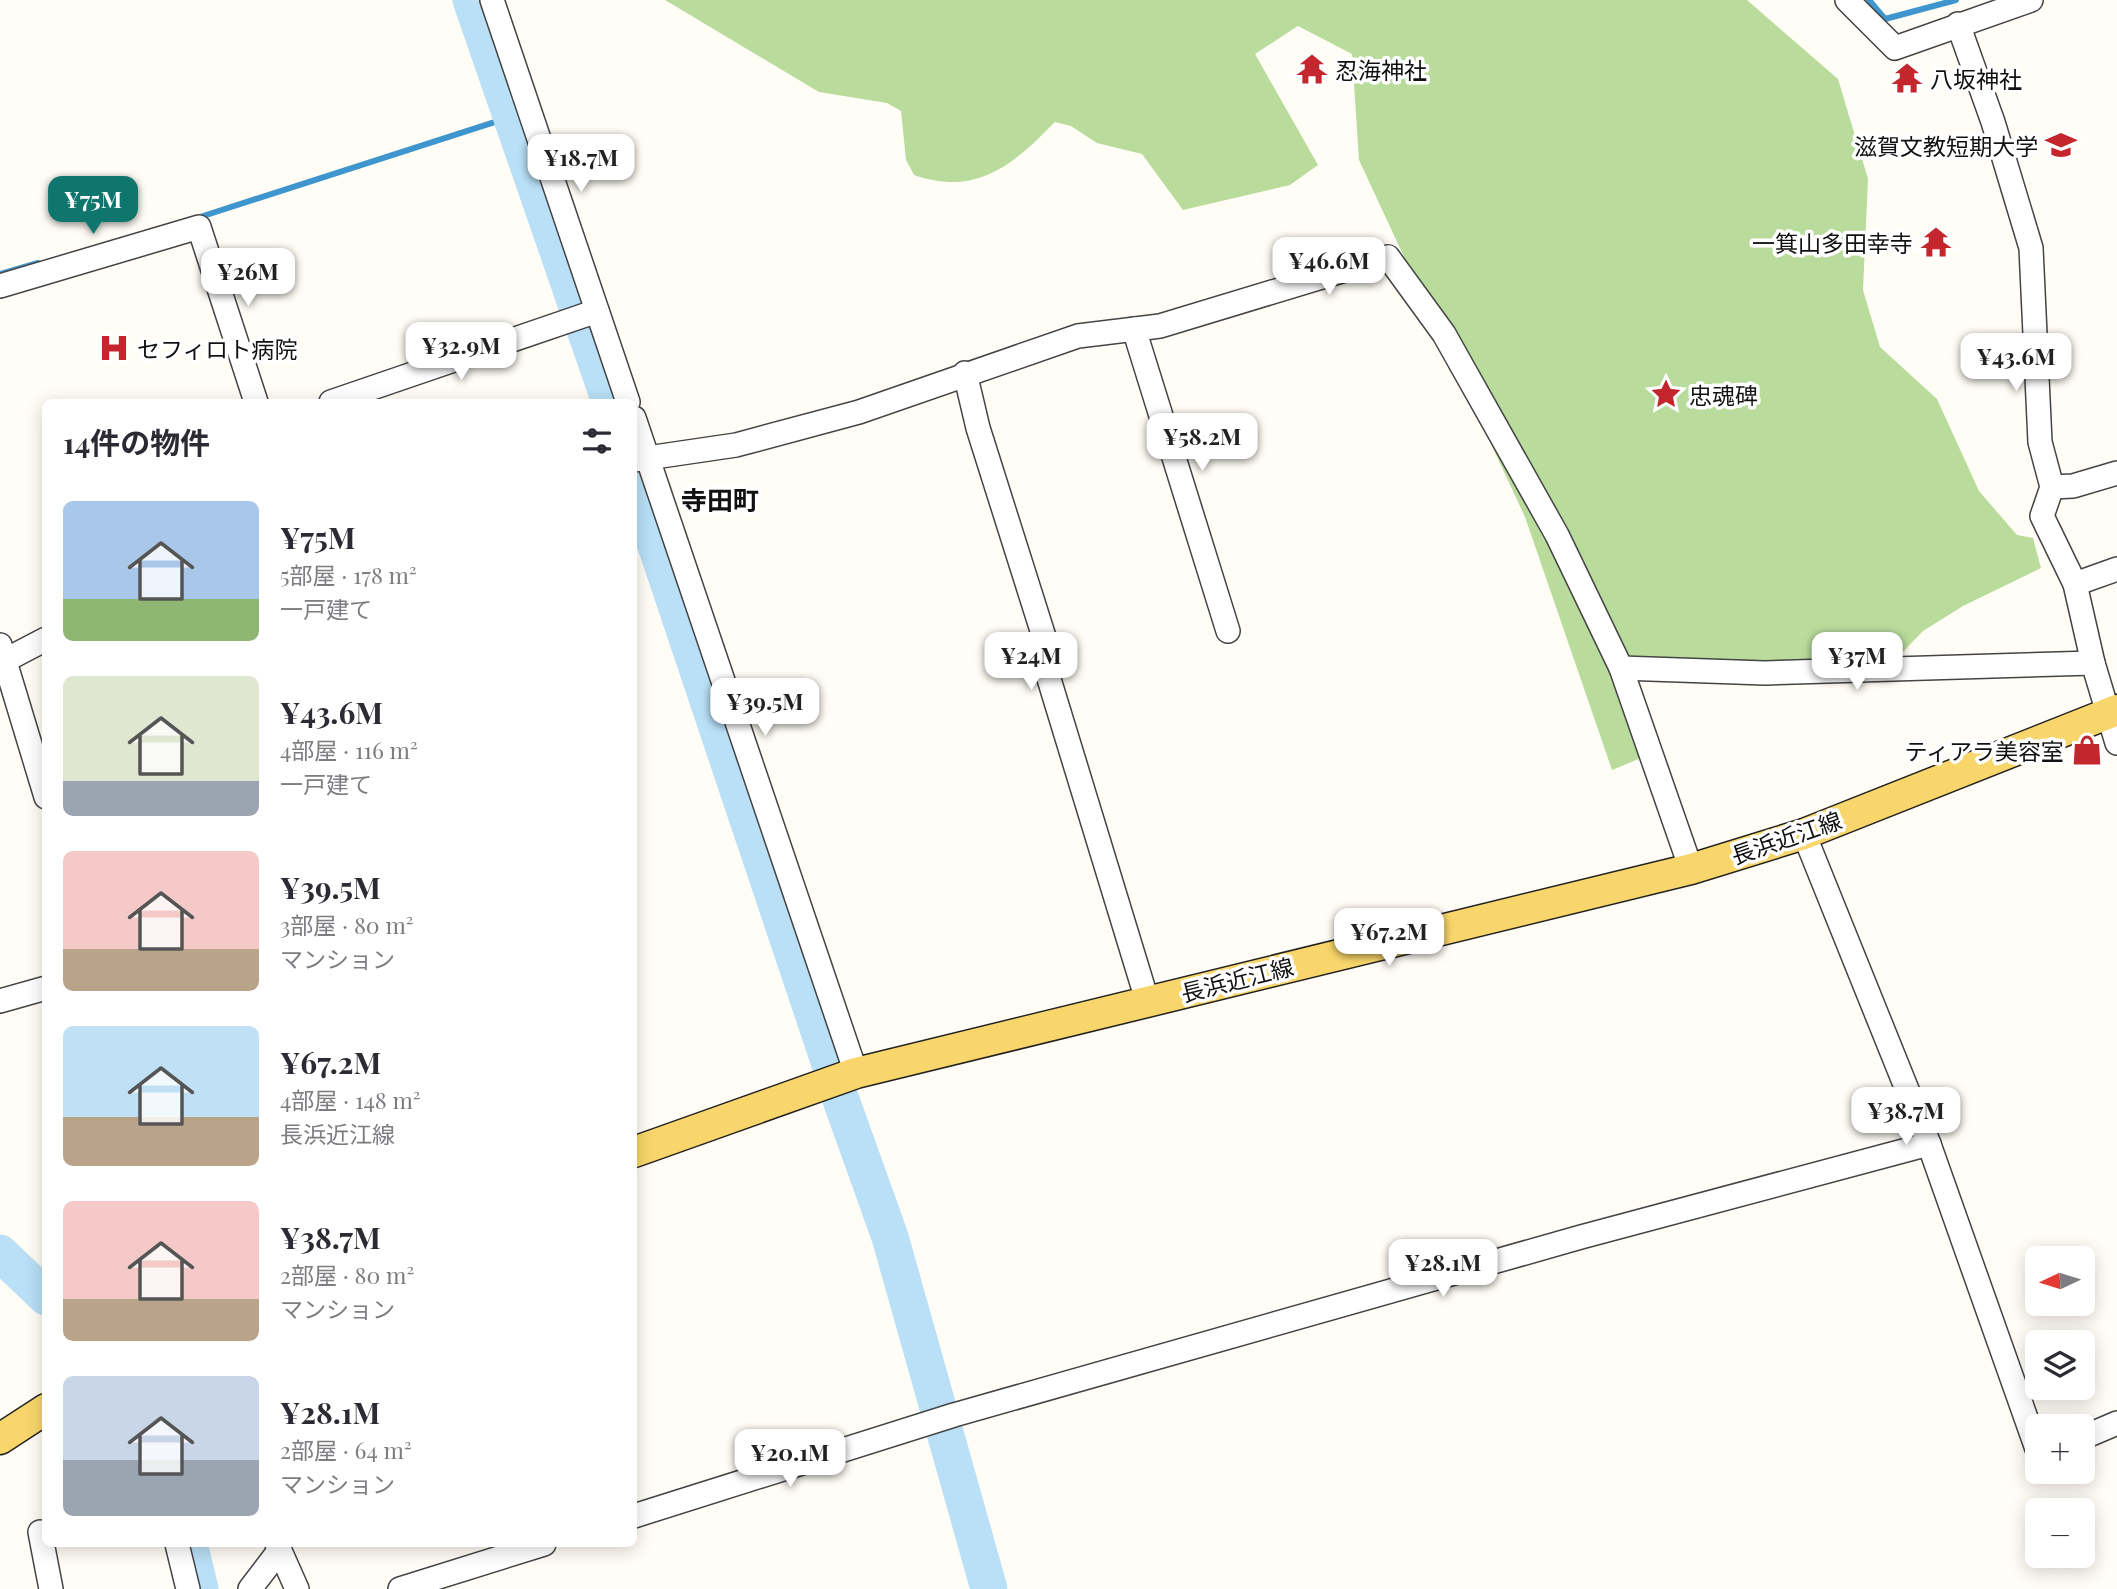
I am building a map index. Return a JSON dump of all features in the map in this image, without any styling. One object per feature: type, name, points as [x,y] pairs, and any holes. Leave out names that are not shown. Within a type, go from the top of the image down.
[{"type":"main road","name":"長浜近江線","points":[[637,1151],[856,1073],[1691,869],[1804,834],[2112,711]]},
{"type":"main road","points":[[0,1439],[42,1412]]},
{"type":"street","points":[[492,0],[586,315],[627,399]]},
{"type":"street","points":[[1847,0],[1895,48],[2031,0]]},
{"type":"street","points":[[1958,24],[1993,122],[2031,248],[2040,442],[2052,487],[2042,516],[2075,584],[2093,663],[2112,711],[2117,743]]},
{"type":"street","points":[[0,286],[199,227],[255,399]]},
{"type":"street","points":[[640,459],[736,445],[859,412],[1078,336],[1160,326],[1388,257],[1450,345],[1557,535],[1621,668],[1691,869]]},
{"type":"street","points":[[340,399],[586,315]]},
{"type":"street","points":[[1134,329],[1227,631]]},
{"type":"street","points":[[965,373],[978,428],[1051,659],[1049,679],[1147,1000]]},
{"type":"street","points":[[637,438],[640,459],[856,1073]]},
{"type":"street","points":[[2052,487],[2073,486],[2117,473]]},
{"type":"street","points":[[2075,584],[2117,569]]},
{"type":"street","points":[[42,641],[2,656],[42,784]]},
{"type":"street","points":[[1621,668],[1753,673],[2093,663]]},
{"type":"street","points":[[1804,834],[1929,1144],[2025,1416]]},
{"type":"street","points":[[0,1001],[42,989]]},
{"type":"street","points":[[637,1515],[940,1419],[1581,1237],[1929,1144]]},
{"type":"street","points":[[2095,1432],[2117,1423]]},
{"type":"street","points":[[40,1532],[42,1542]]},
{"type":"street","points":[[43,1547],[51,1589]]},
{"type":"street","points":[[178,1547],[188,1589]]},
{"type":"street","points":[[250,1589],[278,1547]]},
{"type":"street","points":[[278,1547],[297,1589]]},
{"type":"street","points":[[400,1589],[534,1547]]},
{"type":"green space","points":[[665,0],[1747,0],[1838,79],[1868,179],[1863,290],[1880,347],[1937,399],[1979,491],[2017,535],[2033,538],[2041,568],[1963,606],[1923,631],[1897,658],[1823,666],[1608,661],[1641,758],[1612,770],[1525,517],[1359,160],[1352,54],[1298,26],[1255,54],[1318,165],[1290,185],[1183,210],[1142,154],[1097,143],[1071,126],[1055,122],[1009,163],[975,179],[936,181],[914,175],[906,160],[901,111],[887,103],[819,92]]},
{"type":"waterway","points":[[471,0],[609,399]]},
{"type":"waterway","points":[[1869,0],[1885,19],[1956,0]]},
{"type":"waterway","points":[[197,218],[510,117]]},
{"type":"waterway","points":[[0,274],[38,263]]},
{"type":"waterway","points":[[637,489],[830,1064]]},
{"type":"waterway","points":[[841,1100],[890,1237],[989,1589]]},
{"type":"waterway","points":[[0,1253],[42,1293]]},
{"type":"waterway","points":[[190,1547],[200,1589]]},
{"type":"place","name":"忍海神社","points":[[1312,69]]},
{"type":"place","name":"八坂神社","points":[[1907,78]]},
{"type":"place","name":"滋賀文教短期大学","points":[[2061,145]]},
{"type":"place","name":"一箕山多田幸寺","points":[[1936,242]]},
{"type":"place","name":"セフィロト病院","points":[[114,348]]},
{"type":"place","name":"忠魂碑","points":[[1666,394]]},
{"type":"place","name":"ティアラ美容室","points":[[2087,750]]},
{"type":"district","name":"寺田町","points":[[720,499]]}]
